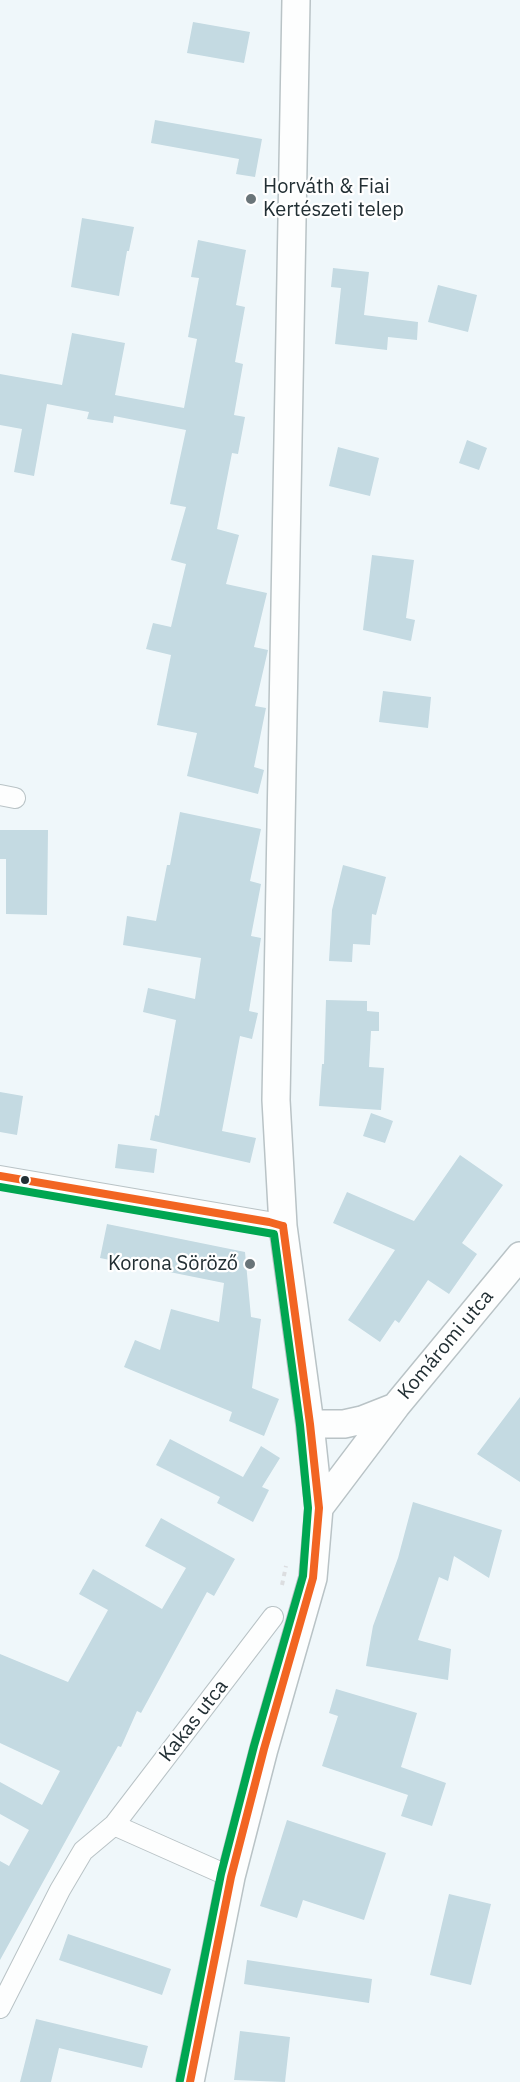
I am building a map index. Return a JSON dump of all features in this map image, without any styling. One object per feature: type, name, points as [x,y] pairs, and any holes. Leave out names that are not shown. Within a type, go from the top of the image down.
[{"type":"main road","points":[[190,2082],[231,1877],[264,1749],[313,1578],[319,1508],[283,1226],[276,1101],[296,0]]},
{"type":"main road","name":"Komáromi utca","points":[[319,1508],[396,1406],[520,1256]]},
{"type":"main road","name":"Komáromi utca","points":[[310,1424],[344,1424],[362,1420],[396,1406]]},
{"type":"street","points":[[0,1176],[283,1226]]},
{"type":"street","name":"Kakas utca","points":[[0,2008],[60,1890],[83,1851],[114,1825],[273,1617]]},
{"type":"street","points":[[114,1825],[231,1877]]},
{"type":"building","points":[[193,22],[250,32],[244,63],[187,53]]},
{"type":"building","points":[[155,120],[262,139],[255,177],[236,174],[239,159],[151,143]]},
{"type":"building","points":[[82,218],[134,227],[119,296],[71,287]]},
{"type":"building","points":[[198,240],[246,250],[236,305],[245,307],[235,362],[243,364],[234,415],[245,417],[238,454],[232,453],[217,529],[239,535],[226,584],[267,593],[254,647],[268,650],[255,706],[266,708],[254,767],[264,770],[258,794],[187,776],[197,733],[157,725],[171,655],[146,649],[153,623],[171,627],[186,564],[171,560],[186,507],[170,504],[186,430],[114,416],[113,423],[87,419],[89,412],[47,404],[34,476],[14,472],[22,429],[0,425],[0,374],[62,385],[72,333],[125,343],[115,395],[184,408],[197,339],[188,337],[199,278],[191,277]]},
{"type":"building","points":[[333,268],[369,272],[364,315],[418,322],[417,340],[388,337],[387,350],[335,344],[341,288],[331,287]]},
{"type":"building","points":[[438,285],[477,295],[468,332],[428,322]]},
{"type":"building","points":[[467,440],[487,448],[479,470],[459,463]]},
{"type":"building","points":[[338,447],[379,458],[370,496],[329,486]]},
{"type":"building","points":[[372,555],[414,560],[406,618],[415,620],[411,641],[363,630]]},
{"type":"building","points":[[383,691],[431,697],[428,728],[379,722]]},
{"type":"building","points":[[180,812],[261,829],[250,881],[261,884],[251,936],[261,938],[249,1011],[258,1013],[252,1039],[240,1036],[222,1131],[256,1138],[250,1163],[150,1140],[155,1115],[159,1116],[176,1020],[143,1012],[148,988],[195,999],[201,958],[123,945],[127,916],[156,921]]},
{"type":"building","points":[[0,830],[48,830],[47,915],[6,914],[6,859],[0,859]]},
{"type":"building","points":[[343,865],[386,877],[376,915],[372,914],[370,945],[353,944],[352,962],[329,961],[332,910]]},
{"type":"building","points":[[326,1000],[367,1001],[367,1011],[379,1012],[379,1031],[371,1031],[369,1067],[384,1068],[381,1110],[319,1106],[322,1064],[324,1064]]},
{"type":"building","points":[[0,1092],[23,1096],[17,1135],[0,1132]]},
{"type":"building","points":[[371,1113],[393,1121],[385,1143],[363,1136]]},
{"type":"building","points":[[118,1144],[157,1149],[154,1173],[115,1168]]},
{"type":"building","points":[[460,1155],[503,1185],[462,1243],[477,1254],[449,1294],[428,1280],[399,1323],[395,1320],[380,1342],[348,1320],[395,1250],[333,1223],[347,1192],[414,1221]]},
{"type":"building","points":[[107,1224],[245,1252],[251,1317],[261,1319],[252,1388],[279,1399],[264,1436],[229,1421],[232,1412],[124,1367],[135,1340],[160,1350],[171,1309],[219,1322],[224,1283],[100,1258]]},
{"type":"building","points":[[520,1397],[520,1482],[477,1454]]},
{"type":"building","points":[[170,1439],[243,1477],[261,1446],[280,1458],[262,1487],[269,1490],[253,1522],[217,1503],[220,1497],[156,1465]]},
{"type":"building","points":[[413,1502],[502,1530],[489,1578],[454,1556],[448,1581],[439,1577],[418,1640],[451,1649],[448,1680],[366,1666],[373,1626],[398,1558]]},
{"type":"building","points":[[161,1518],[235,1559],[214,1596],[207,1592],[141,1713],[137,1711],[121,1747],[118,1746],[0,1960],[0,1861],[9,1866],[29,1830],[0,1814],[0,1782],[42,1805],[60,1771],[0,1743],[0,1654],[68,1682],[108,1610],[79,1594],[93,1569],[162,1609],[186,1568],[145,1546]]},
{"type":"building","points":[[336,1689],[417,1713],[401,1767],[446,1783],[432,1826],[401,1816],[408,1795],[322,1766],[338,1716],[329,1713]]},
{"type":"building","points":[[287,1820],[386,1853],[364,1920],[303,1900],[297,1918],[260,1906]]},
{"type":"building","points":[[449,1894],[491,1904],[471,1985],[430,1975]]},
{"type":"building","points":[[68,1934],[171,1969],[162,1995],[59,1960]]},
{"type":"building","points":[[247,1960],[372,1979],[369,2003],[244,1984]]},
{"type":"building","points":[[36,2019],[148,2046],[142,2068],[59,2048],[51,2082],[20,2082]]},
{"type":"building","points":[[240,2031],[290,2037],[285,2082],[234,2080]]},
{"type":"transit line","points":[[0,1176],[283,1226]]},
{"type":"transit line","points":[[0,1187],[274,1234],[300,1425],[308,1508],[303,1576],[254,1746],[221,1874],[180,2080]]},
{"type":"transit line","points":[[190,2082],[231,1877],[264,1749],[313,1578],[319,1508],[283,1226]]},
{"type":"place","name":"Horváth & Fiai Kertészeti telep","points":[[251,199]]},
{"type":"place","name":"Korona Söröző","points":[[250,1264]]}]
